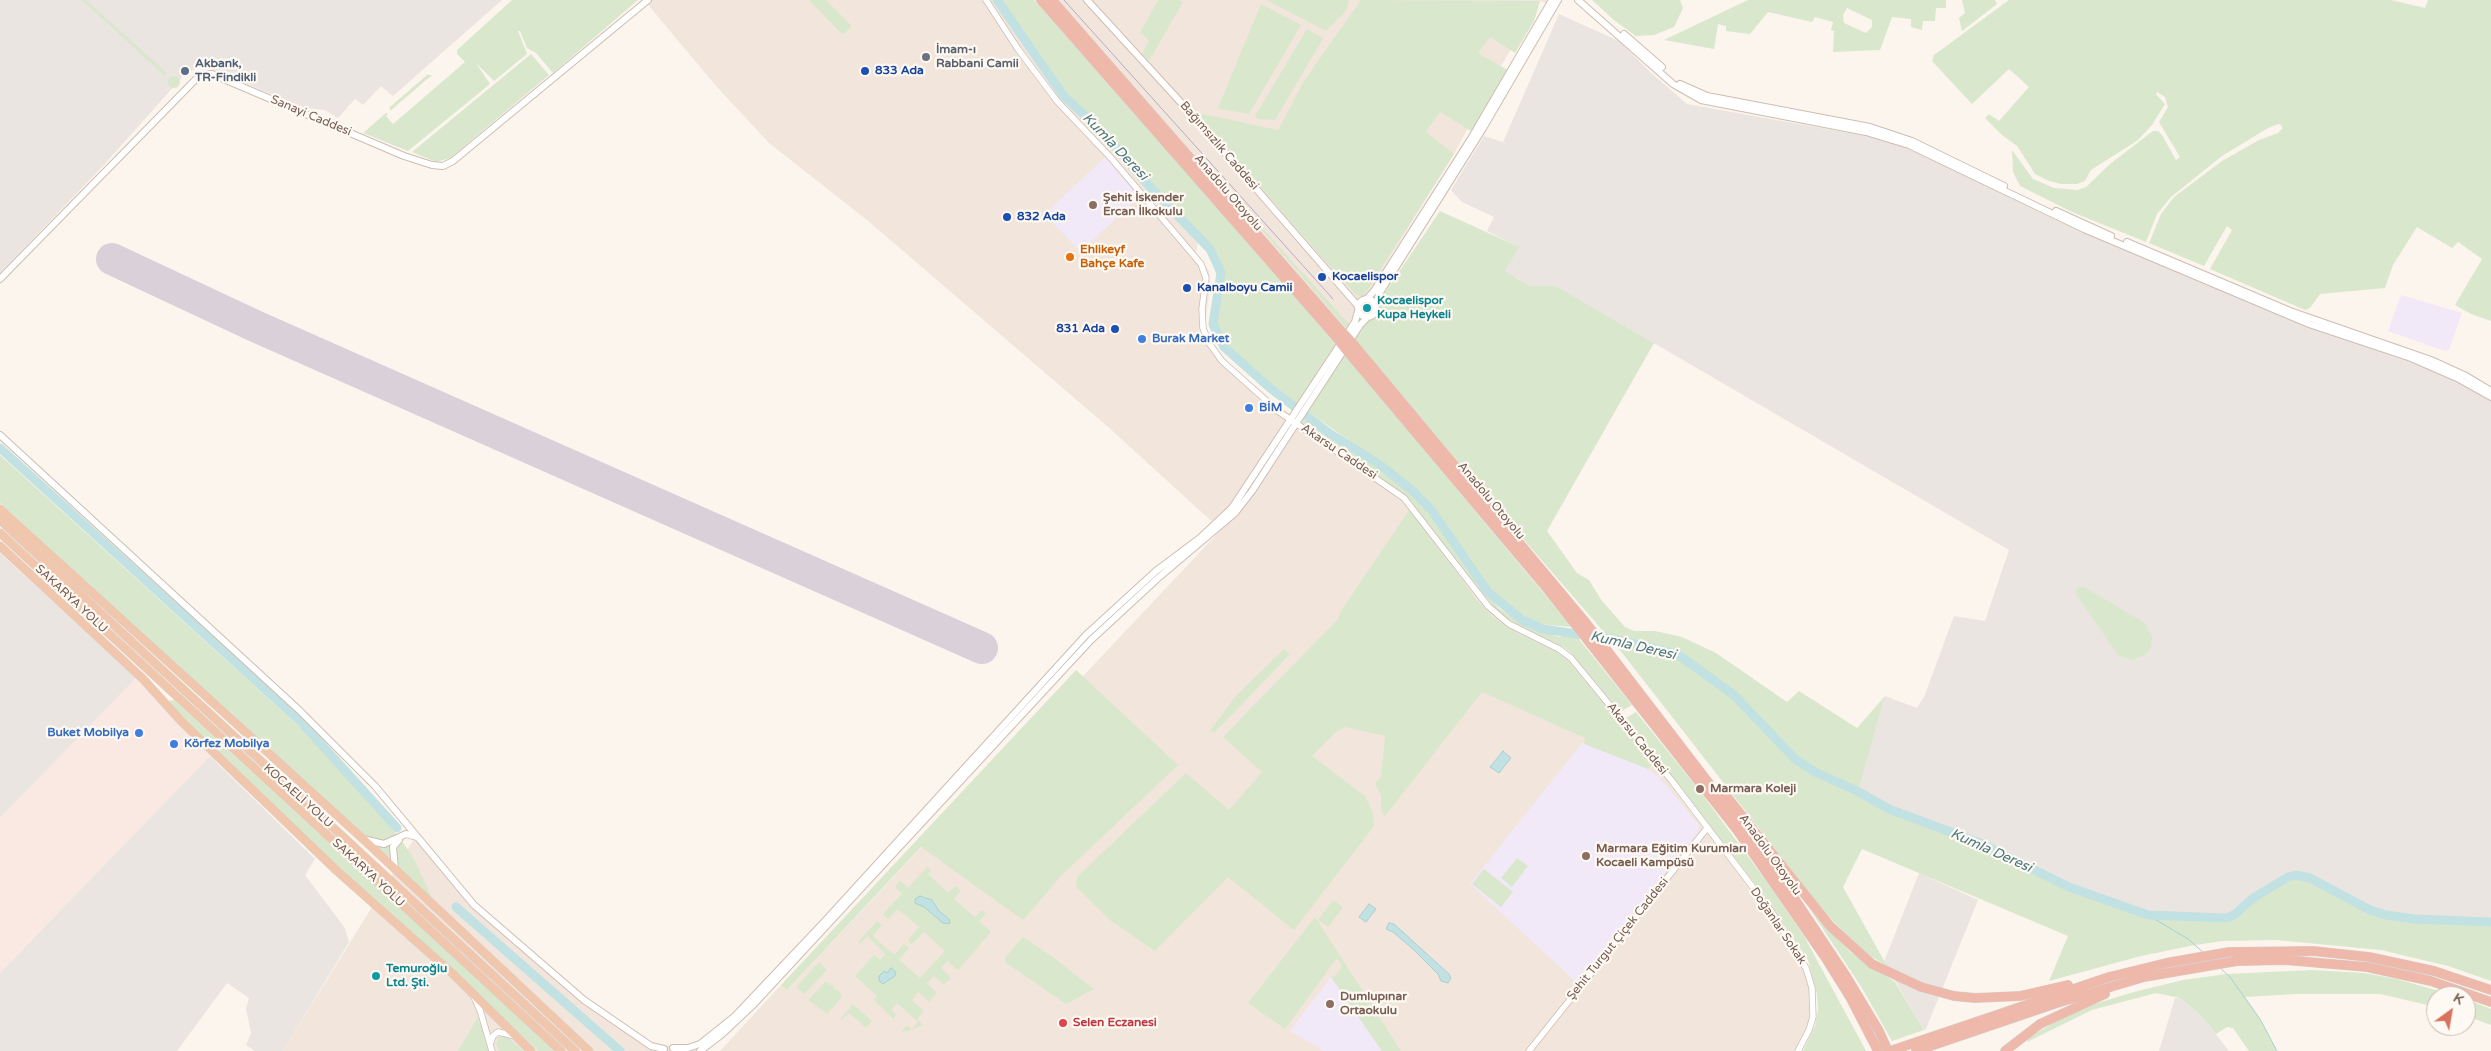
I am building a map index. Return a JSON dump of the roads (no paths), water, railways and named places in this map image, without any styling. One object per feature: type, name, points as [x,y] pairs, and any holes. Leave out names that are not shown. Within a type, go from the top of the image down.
[{"type":"highway","name":"Anadolu Otoyolu","points":[[1041,0],[1340,335]]},
{"type":"highway","name":"Anadolu Otoyolu","points":[[1052,0],[1340,335],[1573,621],[1737,830],[1779,889],[1846,990],[1878,1051]]},
{"type":"highway","name":"Anadolu Otoyolu","points":[[1351,349],[1586,623],[1774,868],[1806,912],[1860,999],[1889,1051]]},
{"type":"highway","points":[[0,510],[78,593]]},
{"type":"highway","points":[[0,510],[363,839],[589,1051]]},
{"type":"highway","name":"KOCAELİ YOLU","points":[[0,520],[575,1051]]},
{"type":"highway","name":"SAKARYA YOLU","points":[[0,533],[561,1051]]},
{"type":"highway","points":[[0,546],[143,679],[181,721],[337,871],[470,991],[531,1051]]},
{"type":"highway","points":[[18,550],[50,593]]},
{"type":"highway","points":[[1664,725],[1725,794],[1845,941],[1872,964],[1921,987],[1954,996],[1975,998],[2020,996],[2087,979],[2109,977]]},
{"type":"highway","points":[[1889,1051],[2109,977],[2166,963],[2229,952],[2313,951],[2369,957],[2434,971],[2491,990]]},
{"type":"highway","points":[[1916,1051],[2057,1003],[2169,971],[2238,961],[2285,960],[2367,967],[2431,981],[2491,1002]]},
{"type":"highway","points":[[2005,1051],[2028,1032],[2061,1013],[2097,997],[2147,981],[2169,971]]},
{"type":"main road","name":"Sanayi Caddesi","points":[[0,279],[199,76],[212,74],[404,156],[432,165],[443,166],[453,161],[648,0]]},
{"type":"main road","name":"Bağımsızlık Caddesi","points":[[1087,0],[1185,106],[1349,294],[1361,304]]},
{"type":"main road","points":[[1579,0],[1645,51],[1679,84],[1692,91],[1706,96],[1870,127],[1912,141],[2116,238],[2290,311],[2418,355],[2466,376],[2491,391]]},
{"type":"main road","points":[[1579,0],[1673,84],[1701,100],[1866,132],[1900,142],[2084,229],[2310,324],[2411,358],[2458,378],[2491,397]]},
{"type":"main road","points":[[1317,385],[1360,324],[1368,317],[1374,315],[1379,294],[1541,24],[1557,1]]},
{"type":"main road","points":[[700,1051],[722,1035],[754,1004],[1091,640],[1157,579],[1204,542],[1235,514],[1355,322],[1361,304],[1374,291],[1479,129]]},
{"type":"main road","points":[[1361,304],[1373,302],[1376,306]]},
{"type":"main road","points":[[1361,304],[1363,317],[1368,317]]},
{"type":"main road","points":[[363,839],[384,844],[404,835],[417,838],[474,905],[569,988],[651,1046],[662,1050],[688,1048],[700,1044],[735,1016],[824,922],[1086,635],[1156,571],[1200,538],[1232,508],[1294,422]]},
{"type":"main road","points":[[0,435],[286,697],[376,786],[479,914],[577,999],[651,1051]]},
{"type":"main road","points":[[395,869],[393,853],[395,843],[406,837],[417,838]]},
{"type":"street","name":"Akarsu Caddesi","points":[[986,0],[1018,49],[1057,101],[1111,158],[1201,264],[1206,278],[1202,308],[1203,328],[1214,351],[1230,370],[1294,422],[1404,498],[1481,598],[1494,612],[1509,624],[1560,649],[1571,658],[1651,754],[1707,828]]},
{"type":"street","name":"Doğanlar Sokak","points":[[1707,828],[1780,925],[1801,958],[1810,978],[1813,999],[1812,1017],[1809,1030],[1798,1051]]},
{"type":"street","name":"Şehit Turgut Çiçek Caddesi","points":[[1529,1051],[1707,828]]},
{"type":"street","points":[[470,991],[478,1004],[490,1039],[492,1051]]},
{"type":"street","points":[[490,1039],[498,1032],[515,1036]]},
{"type":"water","points":[[1503,751],[1511,758],[1499,773],[1490,767]]},
{"type":"water","points":[[920,896],[932,900],[939,911],[950,920],[949,924],[943,923],[924,907],[915,903],[915,899]]},
{"type":"water","points":[[1369,904],[1376,909],[1366,922],[1359,917]]},
{"type":"water","points":[[1389,923],[1394,924],[1449,974],[1451,978],[1448,983],[1441,981],[1438,974],[1414,950],[1393,932],[1386,929]]},
{"type":"water","points":[[891,968],[896,972],[895,976],[883,984],[879,981],[879,976],[884,971],[887,973]]},
{"type":"waterway","name":"Kumla Deresi","points":[[997,0],[1063,95],[1106,136],[1150,187],[1210,249],[1221,273],[1213,324],[1224,347],[1270,388],[1329,433],[1379,464],[1414,492],[1432,511],[1488,592],[1522,620],[1543,629],[1618,640],[1677,654],[1734,695],[1795,759],[1815,772],[1857,791],[1889,809],[1980,843],[2069,887],[2148,915],[2226,918],[2234,915],[2253,898],[2288,877],[2296,875],[2310,878],[2370,910],[2386,915],[2415,919],[2491,922]]},
{"type":"waterway","points":[[0,448],[302,723],[397,828]]},
{"type":"waterway","points":[[456,907],[620,1051]]},
{"type":"waterway","points":[[2148,915],[2188,939],[2204,953]]},
{"type":"waterway","points":[[2220,968],[2230,977],[2260,1019],[2277,1051]]},
{"type":"tram line","points":[[1064,0],[1333,299]]},
{"type":"place","name":"İmam-ı Rabbani Camii","points":[[926,57]]},
{"type":"place","name":"Akbank, TR-Findikli","points":[[185,71]]},
{"type":"place","name":"833 Ada","points":[[865,71]]},
{"type":"place","name":"Şehit İskender Ercan İlkokulu","points":[[1093,205]]},
{"type":"place","name":"832 Ada","points":[[1007,217]]},
{"type":"place","name":"Ehlikeyf Bahçe Kafe","points":[[1070,257]]},
{"type":"place","name":"Kocaelispor","points":[[1322,277]]},
{"type":"place","name":"Kanalboyu Camii","points":[[1187,288]]},
{"type":"place","name":"Kocaelispor Kupa Heykeli","points":[[1367,308]]},
{"type":"place","name":"831 Ada","points":[[1115,329]]},
{"type":"place","name":"Burak Market","points":[[1142,339]]},
{"type":"place","name":"BİM","points":[[1249,408]]},
{"type":"place","name":"Buket Mobilya","points":[[139,733]]},
{"type":"place","name":"Körfez Mobilya","points":[[174,744]]},
{"type":"place","name":"Marmara Koleji","points":[[1700,789]]},
{"type":"place","name":"Marmara Eğitim Kurumları Kocaeli Kampüsü","points":[[1586,856]]},
{"type":"place","name":"Temuroğlu Ltd. Şti.","points":[[376,976]]},
{"type":"place","name":"Dumlupınar Ortaokulu","points":[[1330,1004]]},
{"type":"place","name":"Selen Eczanesi","points":[[1063,1023]]}]
